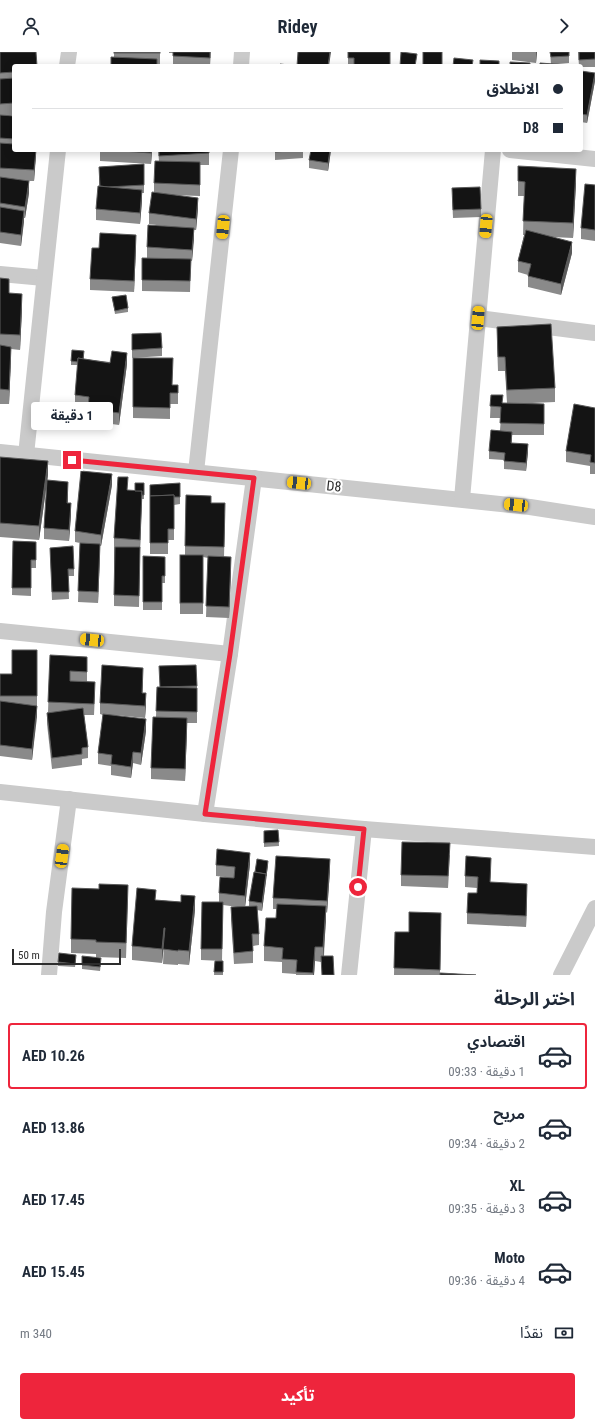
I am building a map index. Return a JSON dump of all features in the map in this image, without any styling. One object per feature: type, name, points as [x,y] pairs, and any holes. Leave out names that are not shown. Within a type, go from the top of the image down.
[{"type":"street","points":[[67,64],[69,52]]},
{"type":"street","points":[[241,64],[242,52]]},
{"type":"street","points":[[26,455],[58,152]]},
{"type":"street","points":[[196,472],[231,152]]},
{"type":"street","points":[[462,500],[493,152]]},
{"type":"street","points":[[529,152],[595,159]]},
{"type":"street","points":[[0,274],[44,278]]},
{"type":"street","points":[[478,318],[595,333]]},
{"type":"street","name":"D8","points":[[0,452],[530,506],[595,517]]},
{"type":"street","points":[[205,814],[230,654],[254,478]]},
{"type":"street","points":[[0,631],[230,654]]},
{"type":"street","points":[[0,792],[364,829],[595,847]]},
{"type":"street","points":[[49,975],[54,912],[69,799]]},
{"type":"street","points":[[349,975],[364,829]]},
{"type":"street","points":[[561,975],[595,908]]},
{"type":"building","points":[[0,52],[36,52],[37,64],[12,64],[12,72],[0,73]]},
{"type":"building","points":[[160,52],[160,53],[114,53]]},
{"type":"building","points":[[173,52],[210,52],[210,58],[173,56]]},
{"type":"building","points":[[298,52],[330,52],[328,64],[297,64]]},
{"type":"building","points":[[348,52],[390,52],[390,64],[354,64],[354,58],[348,58]]},
{"type":"building","points":[[401,52],[417,54],[415,64],[400,64]]},
{"type":"building","points":[[423,52],[442,52],[442,64],[423,64]]},
{"type":"building","points":[[550,52],[569,52],[569,56],[551,57]]},
{"type":"building","points":[[579,52],[595,52],[595,59],[579,60]]},
{"type":"building","points":[[111,57],[157,59],[157,64],[111,64]]},
{"type":"building","points":[[454,58],[473,60],[472,64],[453,64]]},
{"type":"building","points":[[480,60],[499,61],[499,64],[480,64]]},
{"type":"building","points":[[510,62],[530,63],[530,64],[510,64]]},
{"type":"building","points":[[583,71],[595,73],[587,115],[583,114]]},
{"type":"building","points":[[12,78],[12,103],[0,104],[0,79]]},
{"type":"building","points":[[0,115],[12,116],[12,139],[0,138]]},
{"type":"building","points":[[0,143],[12,144],[12,152],[36,152],[34,170],[0,168]]},
{"type":"building","points":[[159,152],[209,152],[209,153],[159,156]]},
{"type":"building","points":[[311,152],[330,152],[328,163],[309,160]]},
{"type":"building","points":[[155,161],[200,162],[200,185],[154,183]]},
{"type":"building","points":[[144,164],[144,185],[100,186],[99,167]]},
{"type":"building","points":[[518,166],[576,169],[573,223],[523,221],[525,182],[518,181]]},
{"type":"building","points":[[0,177],[29,181],[25,207],[0,203]]},
{"type":"building","points":[[585,184],[595,185],[595,230],[581,228]]},
{"type":"building","points":[[98,186],[142,190],[140,213],[96,209]]},
{"type":"building","points":[[480,187],[481,209],[453,210],[452,188]]},
{"type":"building","points":[[152,192],[198,198],[196,219],[149,213]]},
{"type":"building","points":[[0,207],[24,211],[21,235],[0,232]]},
{"type":"building","points":[[148,225],[194,228],[192,250],[147,247]]},
{"type":"building","points":[[526,230],[572,242],[561,284],[528,276],[531,264],[518,261]]},
{"type":"building","points":[[100,233],[136,235],[134,281],[90,279],[92,248],[99,248]]},
{"type":"building","points":[[142,258],[191,259],[190,281],[142,280]]},
{"type":"building","points":[[0,278],[9,279],[9,293],[22,294],[20,335],[0,334]]},
{"type":"building","points":[[126,295],[128,308],[115,311],[112,297]]},
{"type":"building","points":[[551,324],[555,388],[507,390],[505,357],[498,357],[497,327]]},
{"type":"building","points":[[161,333],[162,348],[132,350],[132,334]]},
{"type":"building","points":[[0,345],[11,347],[9,390],[0,389]]},
{"type":"building","points":[[72,350],[84,351],[83,359],[78,358],[78,362],[71,361]]},
{"type":"building","points":[[112,351],[127,353],[119,413],[97,410],[98,408],[88,407],[89,397],[75,395],[78,358],[110,363]]},
{"type":"building","points":[[133,358],[173,358],[172,385],[178,385],[178,393],[170,393],[170,408],[133,407]]},
{"type":"building","points":[[491,395],[503,395],[502,403],[544,404],[544,424],[500,423],[501,407],[490,406]]},
{"type":"building","points":[[574,404],[595,408],[595,463],[590,462],[591,455],[566,451]]},
{"type":"building","points":[[491,430],[512,432],[511,443],[528,444],[526,463],[504,461],[505,453],[489,451]]},
{"type":"building","points":[[0,457],[48,461],[39,526],[0,523]]},
{"type":"building","points":[[81,471],[112,474],[101,535],[75,531]]},
{"type":"building","points":[[118,477],[128,477],[127,490],[142,491],[140,540],[114,538]]},
{"type":"building","points":[[47,480],[68,482],[67,503],[71,503],[69,530],[44,528]]},
{"type":"building","points":[[135,483],[144,483],[144,495],[142,495],[142,491],[135,491]]},
{"type":"building","points":[[180,483],[180,497],[174,497],[174,495],[150,496],[150,485]]},
{"type":"building","points":[[174,495],[174,529],[168,529],[168,543],[150,543],[150,496]]},
{"type":"building","points":[[186,495],[211,496],[211,503],[225,503],[224,547],[185,546]]},
{"type":"building","points":[[13,541],[36,542],[36,560],[31,560],[31,588],[12,588]]},
{"type":"building","points":[[80,543],[100,544],[98,592],[78,591]]},
{"type":"building","points":[[73,546],[74,569],[68,569],[69,592],[52,592],[50,548]]},
{"type":"building","points":[[115,547],[140,547],[139,596],[114,595]]},
{"type":"building","points":[[180,555],[203,555],[203,603],[180,603]]},
{"type":"building","points":[[143,556],[165,557],[165,576],[162,576],[162,602],[143,602]]},
{"type":"building","points":[[208,556],[231,557],[229,607],[206,606]]},
{"type":"building","points":[[12,650],[37,650],[37,696],[0,696],[0,674],[12,674]]},
{"type":"building","points":[[50,655],[87,657],[87,672],[70,671],[70,681],[95,682],[94,704],[48,702]]},
{"type":"building","points":[[102,665],[143,668],[142,693],[146,693],[145,706],[100,703]]},
{"type":"building","points":[[196,665],[197,686],[160,687],[159,666]]},
{"type":"building","points":[[157,687],[197,688],[197,712],[156,711]]},
{"type":"building","points":[[0,701],[37,706],[32,749],[0,745]]},
{"type":"building","points":[[83,708],[88,747],[82,748],[82,754],[52,758],[47,713]]},
{"type":"building","points":[[103,714],[146,719],[141,753],[133,752],[131,767],[111,764],[112,755],[98,753]]},
{"type":"building","points":[[153,717],[187,718],[185,769],[151,768]]},
{"type":"building","points":[[278,830],[279,842],[264,843],[264,831]]},
{"type":"building","points":[[402,842],[450,843],[448,876],[401,875]]},
{"type":"building","points":[[217,849],[250,853],[245,896],[219,893],[220,877],[234,878],[235,867],[216,865]]},
{"type":"building","points":[[276,856],[330,859],[327,901],[273,898]]},
{"type":"building","points":[[466,856],[491,858],[490,882],[527,884],[526,916],[467,913],[468,893],[477,893],[478,877],[465,876]]},
{"type":"building","points":[[257,859],[268,861],[266,876],[266,874],[255,872]]},
{"type":"building","points":[[254,872],[266,874],[262,903],[249,901]]},
{"type":"building","points":[[99,884],[128,885],[126,943],[71,939],[72,888],[99,889]]},
{"type":"building","points":[[137,888],[156,890],[155,900],[181,902],[181,895],[195,896],[189,951],[163,949],[165,928],[162,949],[132,946]]},
{"type":"building","points":[[202,902],[223,902],[222,949],[201,949]]},
{"type":"building","points":[[277,904],[326,906],[323,947],[315,947],[313,973],[296,972],[297,960],[282,959],[283,948],[264,946],[266,918],[276,918]]},
{"type":"building","points":[[257,906],[259,934],[252,934],[253,951],[234,953],[231,907]]},
{"type":"building","points":[[409,912],[441,913],[440,970],[394,968],[395,932],[409,932]]},
{"type":"building","points":[[59,953],[76,955],[75,964],[58,962]]},
{"type":"building","points":[[82,956],[101,958],[100,967],[82,965]]},
{"type":"building","points":[[321,956],[333,956],[334,975],[322,975]]},
{"type":"building","points":[[215,961],[223,961],[223,972],[214,972]]},
{"type":"building","points":[[440,973],[476,975],[440,975]]},
{"type":"route","points":[[72,460],[254,478],[230,654],[205,814],[364,829],[358,887]]}]
